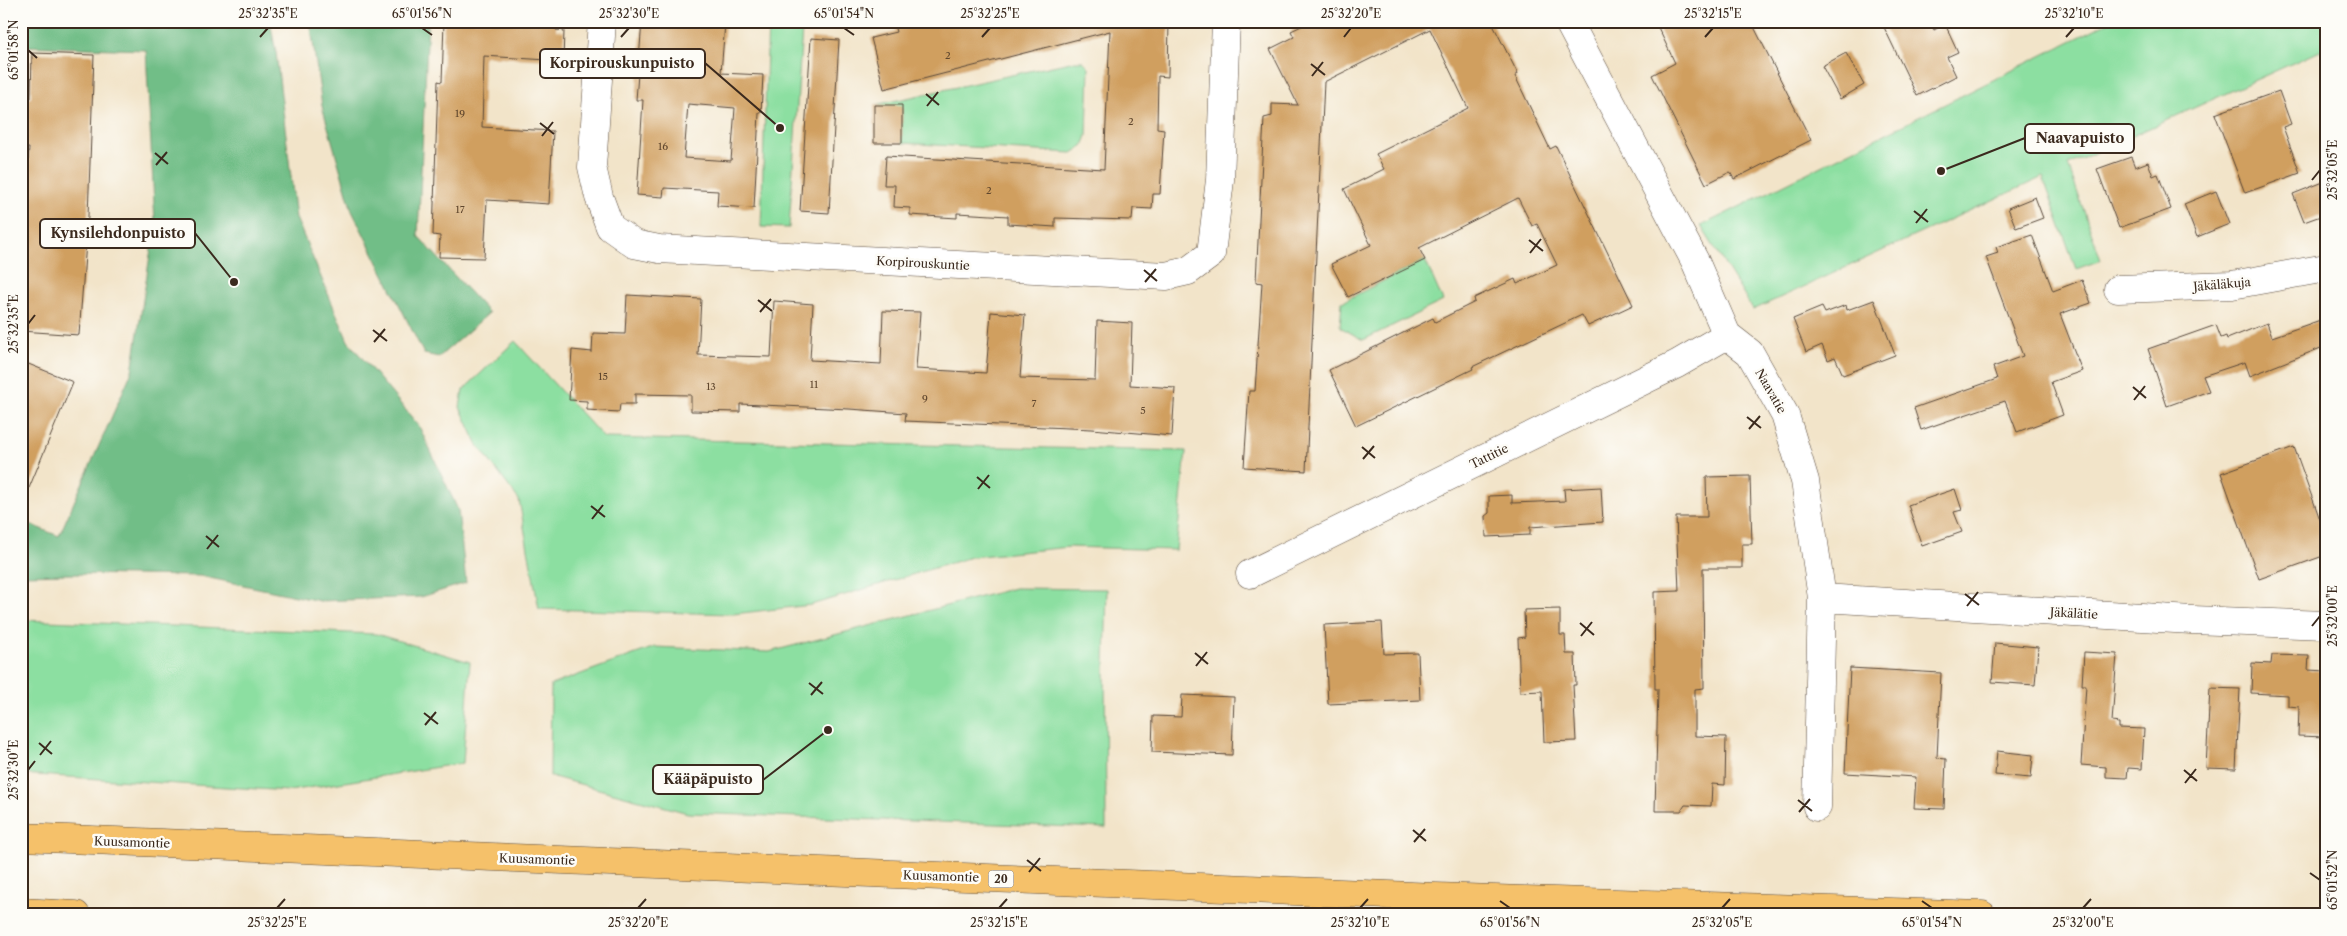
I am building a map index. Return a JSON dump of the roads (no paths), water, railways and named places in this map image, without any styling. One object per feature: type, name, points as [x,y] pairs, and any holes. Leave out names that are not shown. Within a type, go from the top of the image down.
[{"type":"highway","name":"Kuusamontie","points":[[21,837],[1436,897],[1982,915]]},
{"type":"highway","points":[[21,912],[76,915]]},
{"type":"street","name":"Korpirouskuntie","points":[[602,21],[592,167],[599,197],[610,227],[634,244],[660,249],[1166,276],[1188,271],[1211,254],[1220,180],[1226,21]]},
{"type":"street","name":"Naavatie","points":[[1568,21],[1695,260],[1727,335],[1750,353],[1785,415],[1806,481],[1822,598],[1817,808]]},
{"type":"street","name":"Jäkäläkuja","points":[[2118,289],[2232,285],[2326,268]]},
{"type":"street","name":"Tattitie","points":[[1250,574],[1676,364],[1727,335]]},
{"type":"street","name":"Jäkälätie","points":[[1822,598],[2192,620],[2326,625]]},
{"type":"place","name":"Korpirouskunpuisto","points":[[780,128]]},
{"type":"place","name":"Naavapuisto","points":[[1941,171]]},
{"type":"place","name":"Kynsilehdonpuisto","points":[[234,282]]},
{"type":"place","name":"Kääpäpuisto","points":[[828,730]]}]
